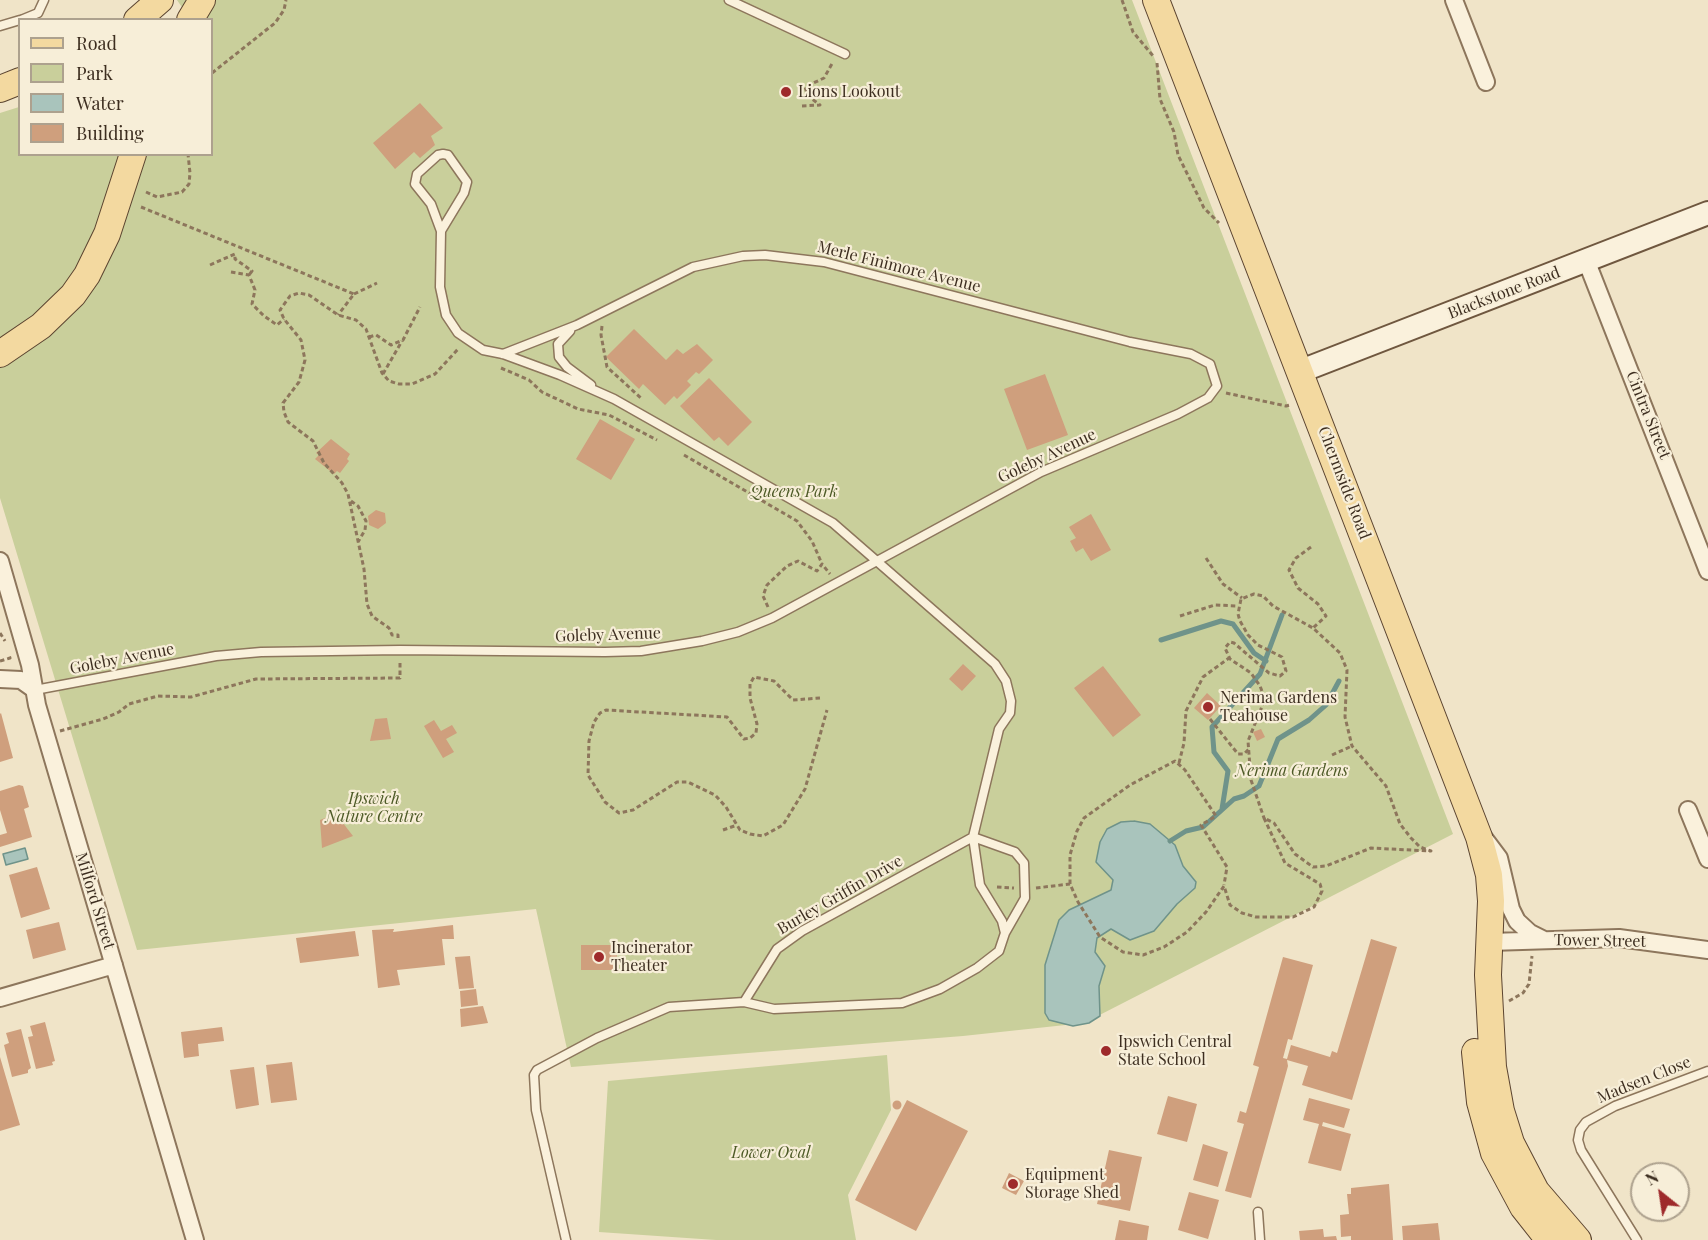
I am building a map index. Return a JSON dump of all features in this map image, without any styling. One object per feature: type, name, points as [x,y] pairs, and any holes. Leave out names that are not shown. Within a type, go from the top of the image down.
[{"type":"main road","points":[[138,18],[160,0]]},
{"type":"main road","points":[[191,18],[202,0]]},
{"type":"main road","name":"Chermside Road","points":[[1156,0],[1477,831],[1490,885],[1488,975],[1493,1067],[1505,1126],[1517,1156],[1539,1196],[1578,1240]]},
{"type":"main road","points":[[0,89],[18,82]]},
{"type":"main road","points":[[0,97],[18,94]]},
{"type":"main road","points":[[0,354],[41,326],[73,295],[87,275],[107,234],[132,156]]},
{"type":"main road","name":"Blackstone Road","points":[[1301,371],[1708,213]]},
{"type":"main road","name":"Chermside Road","points":[[1488,975],[1481,999],[1475,1053],[1483,1117],[1503,1173],[1523,1207],[1549,1240]]},
{"type":"street","points":[[1454,0],[1486,82]]},
{"type":"street","name":"Cintra Street","points":[[1586,260],[1708,571]]},
{"type":"street","name":"Milford Street","points":[[0,561],[46,736],[195,1240]]},
{"type":"street","points":[[0,679],[21,680],[35,690]]},
{"type":"street","points":[[1688,810],[1708,859]]},
{"type":"street","points":[[1477,831],[1498,858],[1511,909],[1517,921],[1532,935],[1546,940]]},
{"type":"street","name":"Tower Street","points":[[1490,942],[1632,939],[1708,950]]},
{"type":"street","points":[[0,998],[114,965]]},
{"type":"lane","points":[[25,18],[38,13],[44,0]]},
{"type":"lane","points":[[729,0],[842,53]]},
{"type":"lane","points":[[0,26],[18,21]]},
{"type":"lane","points":[[441,231],[464,192],[467,182],[465,176],[443,154],[438,155],[414,179],[415,184],[431,204],[441,231],[440,287],[446,315],[453,328],[468,342],[483,350],[503,354]]},
{"type":"lane","name":"Merle Finimore Avenue","points":[[503,354],[577,325],[693,267],[743,256],[795,258],[824,262],[1130,342],[1191,354],[1206,360],[1214,373],[1216,390]]},
{"type":"lane","name":"Merle Finimore Avenue","points":[[577,325],[558,344],[561,361],[614,399],[833,523],[995,664],[1006,681],[1011,701],[1010,713],[999,729],[973,837]]},
{"type":"lane","name":"Merle Finimore Avenue","points":[[503,354],[614,399]]},
{"type":"lane","name":"Goleby Avenue","points":[[35,690],[241,654],[400,650],[641,651],[702,642],[738,632],[772,617],[1041,472],[1179,414],[1208,398],[1216,390]]},
{"type":"lane","points":[[566,1240],[536,1110],[534,1075],[537,1070],[597,1038],[669,1007],[744,1002],[774,1010],[902,1003],[940,989],[977,969],[999,951],[1005,933],[1018,915],[1026,889],[1024,863],[1015,852],[973,837],[980,885],[1002,921],[1005,933]]},
{"type":"lane","name":"Burley Griffin Drive","points":[[744,1002],[777,950],[802,931],[973,837]]},
{"type":"lane","name":"Madsen Close","points":[[1637,1240],[1581,1150],[1578,1140],[1586,1122],[1615,1106],[1708,1071]]},
{"type":"lane","points":[[1258,1212],[1260,1240]]},
{"type":"path","points":[[213,72],[275,23],[284,10],[286,0]]},
{"type":"path","points":[[1122,0],[1133,32],[1156,60],[1160,99],[1174,132],[1178,155],[1186,174],[1204,208],[1222,226]]},
{"type":"path","points":[[802,106],[820,105],[808,96],[805,87],[824,78],[842,53]]},
{"type":"path","points":[[146,192],[157,197],[182,192],[189,183],[188,156]]},
{"type":"path","points":[[141,207],[354,294]]},
{"type":"path","points":[[210,265],[235,254],[236,259],[252,271],[249,275],[255,290],[252,304],[271,322],[277,325],[284,320]]},
{"type":"path","points":[[231,272],[249,275]]},
{"type":"path","points":[[338,315],[354,294],[377,283]]},
{"type":"path","points":[[46,736],[103,719],[119,712],[129,704],[158,696],[192,697],[256,679],[400,678],[398,635],[392,635],[389,628],[372,616],[369,610],[350,501],[342,483],[324,463],[313,441],[288,422],[284,412],[283,403],[299,382],[305,360],[301,340],[284,320],[280,310],[290,296],[299,293],[309,295],[338,315],[356,320],[366,329],[383,375],[399,384],[426,380],[468,342]]},
{"type":"path","points":[[383,375],[420,307]]},
{"type":"path","points":[[599,313],[607,367],[646,403]]},
{"type":"path","points":[[369,337],[376,335],[391,345],[403,340]]},
{"type":"path","points":[[458,350],[468,354]]},
{"type":"path","points":[[498,367],[529,380],[542,392],[578,409],[609,415],[661,442]]},
{"type":"path","points":[[1216,390],[1286,406],[1290,405],[1286,394]]},
{"type":"path","points":[[679,452],[796,521],[812,541],[822,564],[836,582]]},
{"type":"path","points":[[350,501],[358,506],[366,521],[365,530],[358,542]]},
{"type":"path","points":[[1311,548],[1296,558],[1289,570],[1298,588],[1318,604],[1326,616],[1313,628]]},
{"type":"path","points":[[1206,558],[1223,584],[1242,598]]},
{"type":"path","points":[[772,617],[763,596],[773,577],[798,561],[817,571],[822,564]]},
{"type":"path","points":[[1224,886],[1230,905],[1242,913],[1256,917],[1293,917],[1307,912],[1320,899],[1322,891],[1320,884],[1285,863],[1264,818],[1251,780],[1249,749],[1251,733],[1264,704],[1260,686],[1251,673],[1229,658],[1225,648],[1230,642],[1269,673],[1280,676],[1286,672],[1285,662],[1278,655],[1263,649],[1244,628],[1238,606],[1242,598],[1254,594],[1263,596],[1273,606],[1313,628],[1334,646],[1347,665],[1345,717],[1352,746],[1386,786],[1400,824],[1420,847],[1431,851],[1371,848],[1326,866],[1313,867],[1295,854],[1274,823],[1264,818]]},
{"type":"path","points":[[1180,616],[1215,605],[1238,606]]},
{"type":"path","points":[[0,661],[10,658]]},
{"type":"path","points":[[1179,763],[1168,763],[1123,790],[1084,818],[1072,847],[1070,884],[1100,937],[1124,952],[1143,955],[1155,952],[1187,932],[1206,912],[1224,886],[1227,867],[1201,825],[1216,816],[1179,763],[1184,743],[1186,711],[1203,677],[1229,658]]},
{"type":"path","points":[[820,698],[793,700],[774,681],[754,677],[750,684],[750,698],[757,724],[756,733],[744,739],[727,717],[612,710],[600,713],[594,722],[589,741],[588,775],[611,808],[619,813],[633,810],[676,782],[688,782],[715,795],[726,807],[736,825],[750,834],[763,836],[783,825],[805,789],[827,710]]},
{"type":"path","points":[[1211,720],[1238,754],[1244,754],[1249,749]]},
{"type":"path","points":[[1332,755],[1352,746]]},
{"type":"path","points":[[723,830],[736,825]]},
{"type":"path","points":[[980,885],[1026,889],[1070,884]]},
{"type":"path","points":[[1508,1001],[1523,993],[1529,984],[1532,956]]},
{"type":"green space","name":"Queens Park","points":[[177,0],[1132,0],[1453,834],[1084,1023],[963,1036],[571,1067],[536,909],[137,950],[0,498],[0,113],[18,107],[18,156],[213,156],[213,18],[189,18]]},
{"type":"green space","name":"Lower Oval","points":[[887,1055],[891,1110],[848,1195],[856,1240],[716,1240],[599,1232],[608,1081]]},
{"type":"water","points":[[1134,821],[1150,824],[1175,845],[1183,866],[1196,882],[1195,888],[1177,904],[1154,931],[1130,940],[1111,929],[1097,938],[1095,952],[1105,966],[1099,986],[1100,1016],[1089,1023],[1073,1026],[1049,1020],[1045,1013],[1045,965],[1059,920],[1069,910],[1111,890],[1113,880],[1096,862],[1100,842],[1107,829],[1121,822]]},
{"type":"water","points":[[25,848],[28,859],[6,865],[3,854]]},
{"type":"building","points":[[420,103],[443,128],[431,136],[435,145],[420,158],[414,152],[395,169],[373,143]]},
{"type":"building","points":[[634,329],[666,360],[677,349],[683,354],[697,344],[713,360],[699,374],[696,372],[687,381],[691,385],[677,399],[674,396],[665,405],[643,384],[639,389],[606,357]]},
{"type":"building","points":[[1045,374],[1068,435],[1027,450],[1004,389]]},
{"type":"building","points":[[709,378],[752,422],[728,446],[719,437],[714,441],[680,406]]},
{"type":"building","points":[[600,419],[635,439],[611,480],[576,459]]},
{"type":"building","points":[[331,439],[350,454],[347,459],[349,461],[340,473],[337,471],[334,474],[315,459],[319,455],[316,453]]},
{"type":"building","points":[[376,510],[385,513],[386,523],[378,529],[369,525],[368,516]]},
{"type":"building","points":[[1091,514],[1111,550],[1091,561],[1083,548],[1076,552],[1070,541],[1076,538],[1069,527]]},
{"type":"building","points":[[963,664],[976,676],[962,691],[949,679]]},
{"type":"building","points":[[1103,666],[1141,715],[1113,737],[1074,688]]},
{"type":"building","name":"Nerima Gardens Teahouse","points":[[1207,693],[1221,706],[1208,720],[1194,708]]},
{"type":"building","points":[[0,714],[13,758],[0,762]]},
{"type":"building","points":[[387,718],[391,739],[370,741],[375,719]]},
{"type":"building","points":[[434,720],[441,731],[452,725],[457,733],[446,739],[454,752],[443,758],[424,726]]},
{"type":"building","points":[[1261,729],[1265,737],[1257,741],[1253,732]]},
{"type":"building","points":[[19,785],[23,786],[29,807],[24,809],[32,837],[0,847],[0,835],[7,833],[0,810],[0,791]]},
{"type":"building","points":[[336,814],[353,836],[322,848],[320,820]]},
{"type":"building","points":[[37,867],[50,909],[21,918],[9,875]]},
{"type":"building","points":[[59,922],[66,950],[33,959],[26,930]]},
{"type":"building","points":[[453,925],[454,939],[442,939],[445,965],[397,970],[400,985],[378,988],[372,930],[394,929],[393,932]]},
{"type":"building","points":[[355,931],[359,956],[300,963],[296,938]]},
{"type":"building","points":[[1371,939],[1397,947],[1352,1100],[1302,1085],[1308,1066],[1287,1060],[1288,1066],[1251,1198],[1225,1191],[1244,1124],[1237,1122],[1240,1111],[1246,1113],[1259,1067],[1253,1065],[1283,957],[1313,965],[1292,1040],[1288,1039],[1283,1058],[1287,1059],[1291,1045],[1330,1057],[1332,1051],[1337,1053]]},
{"type":"building","name":"Incinerator Theater","points":[[581,945],[617,945],[617,970],[581,970]]},
{"type":"building","points":[[470,956],[474,988],[459,989],[455,957]]},
{"type":"building","points":[[476,989],[478,1005],[461,1007],[460,991]]},
{"type":"building","points":[[483,1006],[488,1023],[461,1027],[460,1009]]},
{"type":"building","points":[[45,1022],[55,1061],[52,1062],[53,1065],[36,1069],[28,1037],[33,1036],[30,1026]]},
{"type":"building","points":[[222,1027],[224,1041],[198,1044],[199,1056],[184,1058],[181,1032]]},
{"type":"building","points":[[21,1029],[31,1068],[28,1073],[12,1077],[4,1045],[9,1043],[6,1033]]},
{"type":"building","points":[[0,1057],[20,1125],[0,1131]]},
{"type":"building","points":[[292,1062],[297,1100],[271,1103],[266,1065]]},
{"type":"building","points":[[254,1067],[259,1105],[236,1109],[230,1070]]},
{"type":"building","points":[[1168,1096],[1197,1104],[1187,1142],[1157,1134]]},
{"type":"building","points":[[1309,1098],[1350,1109],[1344,1128],[1323,1122],[1322,1126],[1351,1134],[1341,1171],[1308,1163],[1319,1124],[1303,1120]]},
{"type":"building","points":[[907,1100],[968,1131],[916,1231],[855,1200]]},
{"type":"building","points":[[897,1101],[901,1105],[897,1109],[893,1105]]},
{"type":"building","points":[[1203,1144],[1228,1152],[1218,1187],[1193,1180]]},
{"type":"building","points":[[1109,1150],[1142,1157],[1130,1211],[1097,1204]]},
{"type":"building","name":"Equipment Storage Shed","points":[[1009,1173],[1024,1181],[1016,1195],[1002,1188]]},
{"type":"building","points":[[1389,1184],[1393,1240],[1351,1240],[1351,1236],[1341,1237],[1340,1215],[1349,1214],[1347,1194],[1351,1194],[1351,1188]]},
{"type":"building","points":[[1189,1192],[1219,1200],[1208,1239],[1178,1230]]},
{"type":"building","points":[[1119,1220],[1149,1226],[1147,1240],[1115,1240]]},
{"type":"building","points":[[1438,1223],[1440,1240],[1403,1240],[1402,1226]]},
{"type":"building","points":[[1323,1229],[1324,1237],[1336,1236],[1337,1240],[1300,1240],[1299,1231]]},
{"type":"waterway","points":[[1222,809],[1228,771],[1214,752],[1212,727],[1260,674],[1282,615]]},
{"type":"waterway","points":[[1161,640],[1221,621],[1233,624],[1254,653],[1266,661]]},
{"type":"waterway","points":[[1170,841],[1186,831],[1203,827],[1234,799],[1244,796],[1259,786],[1278,739],[1309,720],[1326,705],[1339,681]]},
{"type":"place","name":"Lions Lookout","points":[[786,92]]},
{"type":"place","name":"Nerima Gardens Teahouse","points":[[1208,707]]},
{"type":"place","name":"Incinerator Theater","points":[[599,957]]},
{"type":"place","name":"Ipswich Central State School","points":[[1106,1051]]},
{"type":"place","name":"Equipment Storage Shed","points":[[1013,1184]]},
{"type":"park label","name":"Nerima Gardens","points":[[1292,771]]},
{"type":"park label","name":"Ipswich Nature Centre","points":[[374,808]]}]
